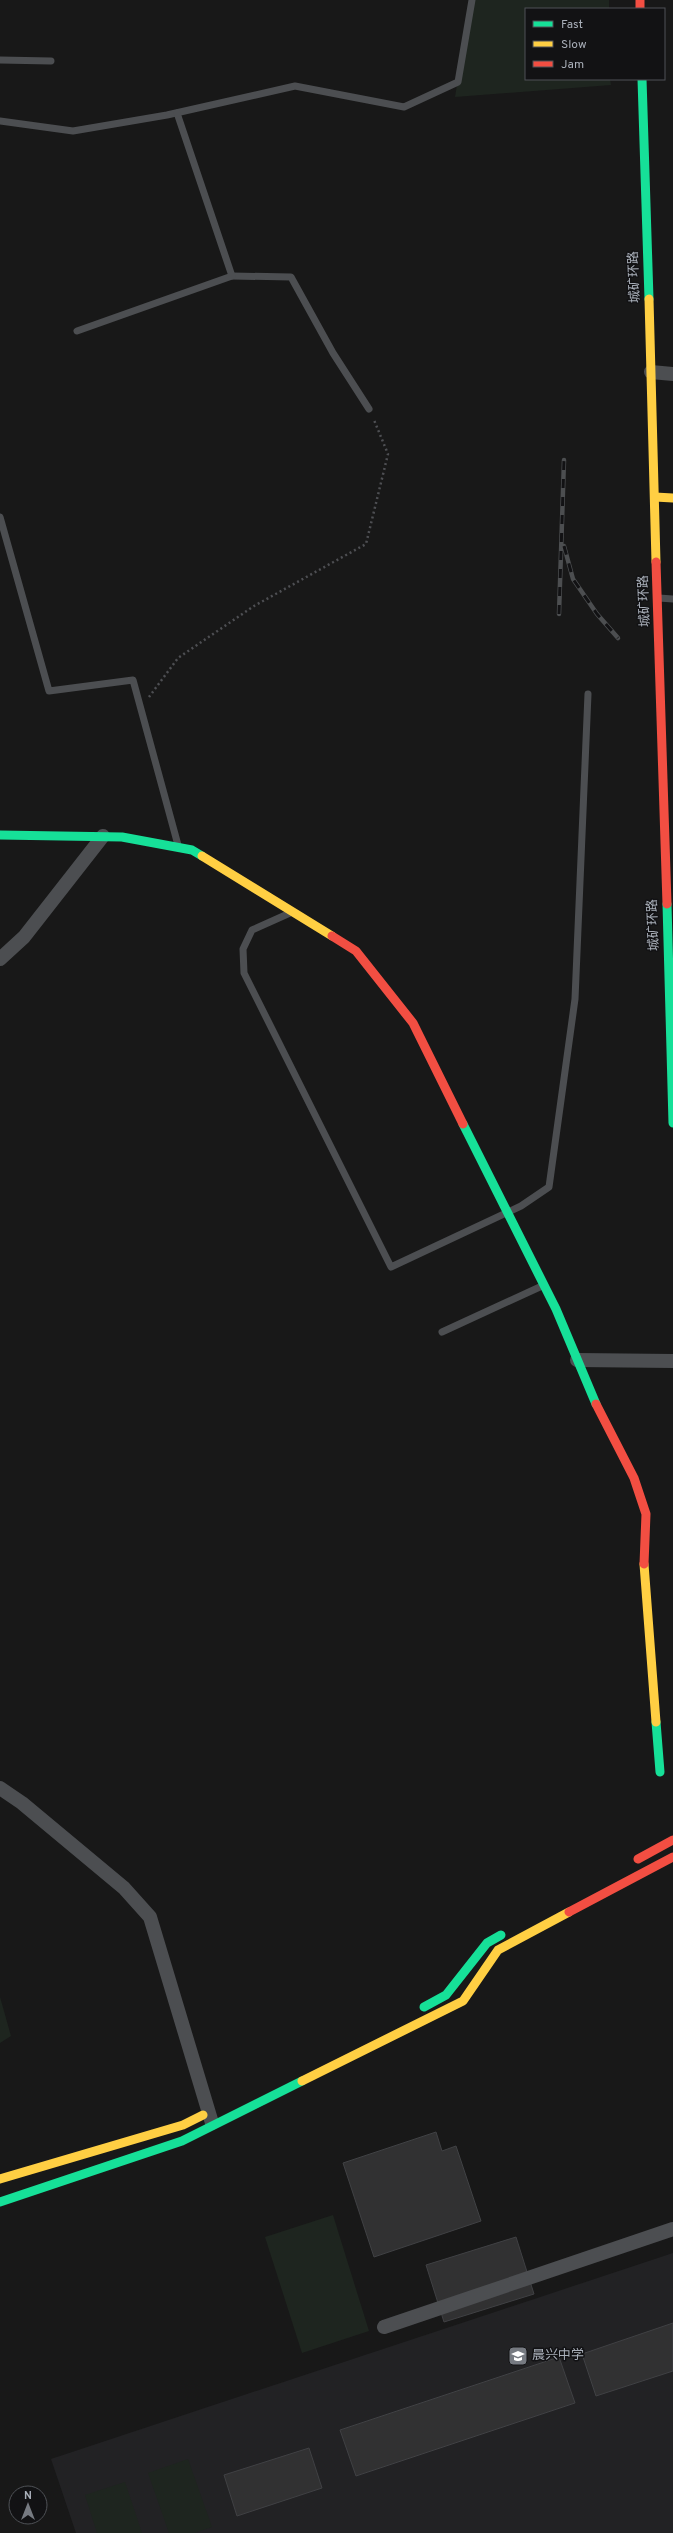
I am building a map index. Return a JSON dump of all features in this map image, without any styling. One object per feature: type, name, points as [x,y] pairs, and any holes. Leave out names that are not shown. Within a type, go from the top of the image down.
[{"type":"street","name":"城矿环路","points":[[642,80],[658,598],[669,822],[673,1123]]},
{"type":"street","points":[[651,372],[673,374]]},
{"type":"street","points":[[655,497],[673,498]]},
{"type":"street","points":[[0,835],[122,837],[192,850],[356,951],[412,1023],[544,1285],[590,1392],[634,1478],[646,1514],[644,1570],[660,1772]]},
{"type":"street","points":[[0,959],[24,937],[103,836]]},
{"type":"street","points":[[577,1360],[673,1360]]},
{"type":"street","points":[[0,1788],[22,1803],[124,1888],[150,1917],[212,2116]]},
{"type":"street","points":[[631,1863],[673,1840]]},
{"type":"street","points":[[0,2179],[212,2116],[463,2001],[498,1950],[673,1857]]},
{"type":"street","points":[[412,2013],[446,1996],[487,1943],[508,1932]]},
{"type":"street","points":[[0,2202],[182,2140],[212,2116]]},
{"type":"street","points":[[384,2327],[673,2229]]},
{"type":"lane","points":[[0,121],[73,131],[176,113],[295,86],[404,107],[458,82],[472,0]]},
{"type":"lane","points":[[0,60],[51,61]]},
{"type":"lane","points":[[176,113],[232,276]]},
{"type":"lane","points":[[77,331],[232,276],[291,277],[333,353],[369,409]]},
{"type":"lane","points":[[0,517],[49,691],[133,680],[178,847]]},
{"type":"lane","points":[[658,598],[673,599]]},
{"type":"lane","points":[[293,912],[252,930],[243,949],[244,973],[391,1267],[508,1212],[549,1187],[575,999],[588,694]]},
{"type":"lane","points":[[442,1332],[544,1285]]},
{"type":"path","points":[[140,708],[178,658],[254,606],[366,544],[388,454],[369,409]]},
{"type":"shaded area","points":[[471,0],[609,0],[609,8],[525,8],[525,80],[610,80],[611,85],[455,97]]},
{"type":"shaded area","points":[[0,1997],[11,2036],[0,2043]]},
{"type":"shaded area","points":[[333,2215],[369,2331],[302,2353],[265,2237]]},
{"type":"shaded area","name":"晨兴中学","points":[[673,2253],[673,2533],[76,2533],[51,2459]]},
{"type":"shaded area","points":[[188,2459],[212,2527],[195,2533],[169,2533],[148,2473]]},
{"type":"shaded area","points":[[125,2482],[142,2533],[97,2533],[85,2495]]},
{"type":"building","points":[[436,2132],[442,2151],[456,2146],[481,2221],[374,2257],[343,2163]]},
{"type":"building","points":[[516,2237],[534,2294],[444,2322],[426,2265]]},
{"type":"building","points":[[673,2323],[673,2371],[596,2396],[582,2354]]},
{"type":"building","points":[[559,2357],[575,2403],[356,2476],[340,2430]]},
{"type":"building","points":[[309,2448],[322,2488],[237,2516],[224,2475]]},
{"type":"railway","points":[[559,614],[564,460]]},
{"type":"railway","points":[[564,546],[573,579],[597,614],[618,638]]},
{"type":"traffic: fast","points":[[642,80],[649,299]]},
{"type":"traffic: fast","points":[[0,835],[122,837],[192,850],[202,856]]},
{"type":"traffic: fast","points":[[667,904],[673,1123]]},
{"type":"traffic: fast","points":[[463,1124],[556,1309],[596,1404]]},
{"type":"traffic: fast","points":[[656,1722],[660,1772]]},
{"type":"traffic: fast","points":[[424,2007],[446,1995],[487,1943],[501,1935]]},
{"type":"traffic: fast","points":[[0,2202],[182,2141],[302,2081]]},
{"type":"traffic: slow","points":[[649,299],[656,562]]},
{"type":"traffic: slow","points":[[655,497],[673,498]]},
{"type":"traffic: slow","points":[[202,856],[332,936]]},
{"type":"traffic: slow","points":[[644,1564],[656,1722]]},
{"type":"traffic: slow","points":[[302,2081],[463,2001],[498,1950],[569,1912]]},
{"type":"traffic: slow","points":[[0,2179],[183,2125],[203,2115]]},
{"type":"traffic: jam","points":[[640,0],[640,8]]},
{"type":"traffic: jam","points":[[656,562],[667,904]]},
{"type":"traffic: jam","points":[[332,936],[356,951],[413,1023],[463,1124]]},
{"type":"traffic: jam","points":[[596,1404],[634,1478],[646,1514],[644,1564]]},
{"type":"traffic: jam","points":[[638,1859],[673,1840]]},
{"type":"traffic: jam","points":[[569,1912],[673,1857]]},
{"type":"place","name":"晨兴中学","points":[[518,2356]]}]
